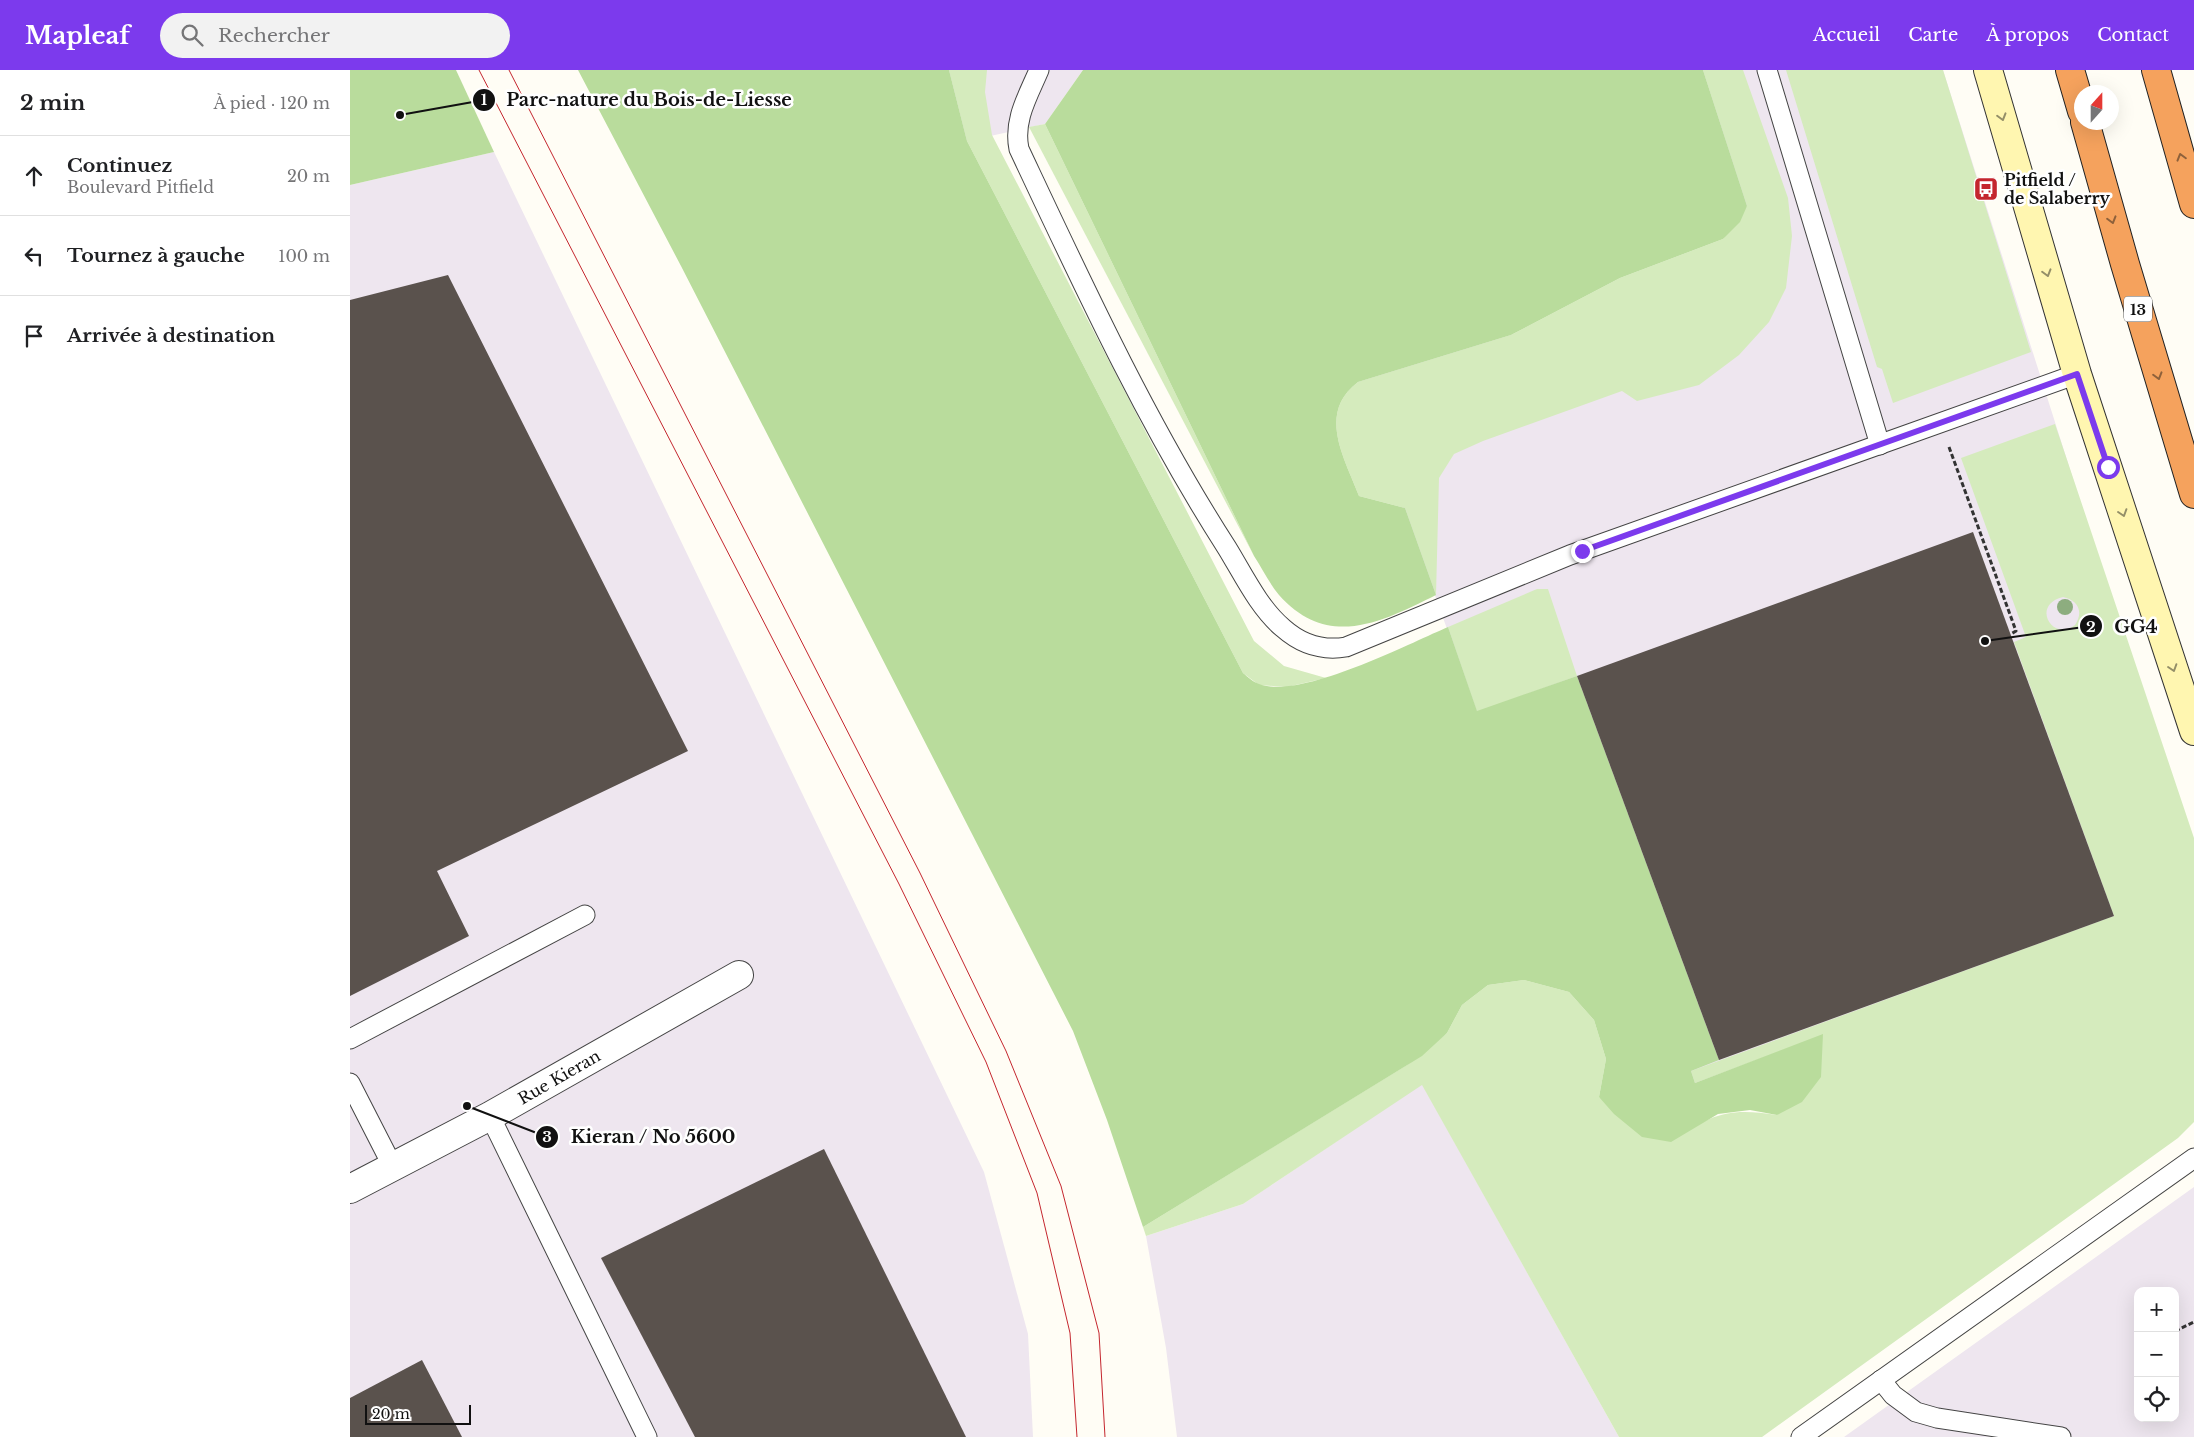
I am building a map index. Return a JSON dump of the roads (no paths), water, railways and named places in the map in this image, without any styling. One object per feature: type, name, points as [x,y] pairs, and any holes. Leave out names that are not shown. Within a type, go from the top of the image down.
[{"type":"highway","points":[[2070,70],[2074,85]]},
{"type":"highway","points":[[2156,70],[2194,204]]},
{"type":"highway","name":"13","points":[[2087,130],[2130,282],[2194,494]]},
{"type":"main road","points":[[1988,70],[2077,374],[2194,731]]},
{"type":"street","name":"Rue Kieran","points":[[350,1189],[490,1116],[739,975]]},
{"type":"lane","points":[[1039,70],[1020,115],[1016,136],[1019,149],[1083,286],[1162,439],[1218,534],[1263,604],[1281,627],[1310,645],[1321,648],[1346,647],[1570,555],[2077,374]]},
{"type":"lane","points":[[1767,70],[1880,445]]},
{"type":"lane","points":[[350,1039],[585,915]]},
{"type":"lane","points":[[350,1083],[393,1167]]},
{"type":"lane","points":[[490,1116],[648,1437]]},
{"type":"lane","points":[[1801,1437],[2194,1158]]},
{"type":"lane","points":[[1881,1380],[1893,1395],[1916,1412],[1937,1418],[2061,1437]]},
{"type":"tram line","points":[[479,70],[899,884],[986,1062],[1037,1193],[1070,1333],[1077,1437]]},
{"type":"tram line","points":[[509,70],[920,873],[1006,1051],[1061,1186],[1099,1333],[1105,1437]]},
{"type":"place","name":"Parc-nature du Bois-de-Liesse","points":[[400,115]]},
{"type":"place","name":"Pitfield / de Salaberry","points":[[1986,189]]},
{"type":"place","name":"GG4","points":[[1985,641]]},
{"type":"place","name":"Kieran / No 5600","points":[[467,1106]]}]
